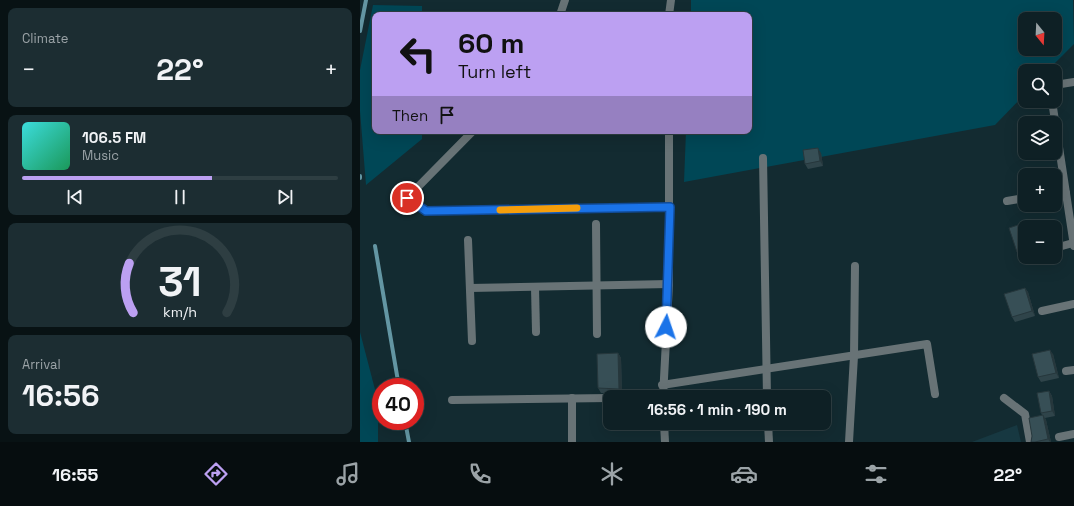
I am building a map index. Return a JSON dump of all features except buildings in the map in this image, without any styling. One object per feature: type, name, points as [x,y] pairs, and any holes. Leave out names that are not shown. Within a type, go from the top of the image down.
[{"type":"street","points":[[561,12],[565,0]]},
{"type":"street","points":[[669,12],[671,0]]},
{"type":"street","points":[[1062,84],[1074,82]]},
{"type":"street","points":[[1053,108],[1073,244],[1062,246]]},
{"type":"street","points":[[470,134],[407,198],[426,211],[670,207]]},
{"type":"street","points":[[662,390],[669,284],[669,134]]},
{"type":"street","points":[[763,158],[766,390]]},
{"type":"street","points":[[1062,193],[1066,193]]},
{"type":"street","points":[[1007,201],[1018,199]]},
{"type":"street","points":[[596,224],[597,334]]},
{"type":"street","points":[[468,240],[472,341]]},
{"type":"street","points":[[849,442],[854,356],[855,266]]},
{"type":"street","points":[[470,288],[669,284]]},
{"type":"street","points":[[535,286],[536,332]]},
{"type":"street","points":[[1042,311],[1074,304]]},
{"type":"street","points":[[662,385],[927,344],[935,394]]},
{"type":"street","points":[[572,398],[572,442]]},
{"type":"street","points":[[452,400],[603,398]]},
{"type":"street","points":[[1004,398],[1025,414],[1030,442]]},
{"type":"street","points":[[664,430],[665,442]]},
{"type":"street","points":[[768,430],[769,442]]},
{"type":"street","points":[[1058,437],[1074,434]]},
{"type":"shaded area","points":[[691,0],[1073,0],[1074,44],[1062,56],[1054,64],[1018,64],[1018,101],[995,125],[684,182],[686,134],[752,134],[752,12],[691,12]]},
{"type":"shaded area","points":[[373,5],[422,6],[422,12],[372,12],[372,134],[422,134],[422,139],[366,185],[360,111],[360,70]]},
{"type":"shaded area","points":[[360,332],[372,378],[372,430],[378,430],[378,442],[360,442]]},
{"type":"shaded area","points":[[1017,425],[1021,442],[972,442]]},
{"type":"waterway","points":[[360,31],[366,0]]},
{"type":"waterway","points":[[375,246],[397,378]]},
{"type":"waterway","points":[[407,430],[409,442]]},
{"type":"slow traffic","points":[[500,210],[577,208]]},
{"type":"route","points":[[407,198],[426,211],[670,207],[669,284],[666,327]]}]
